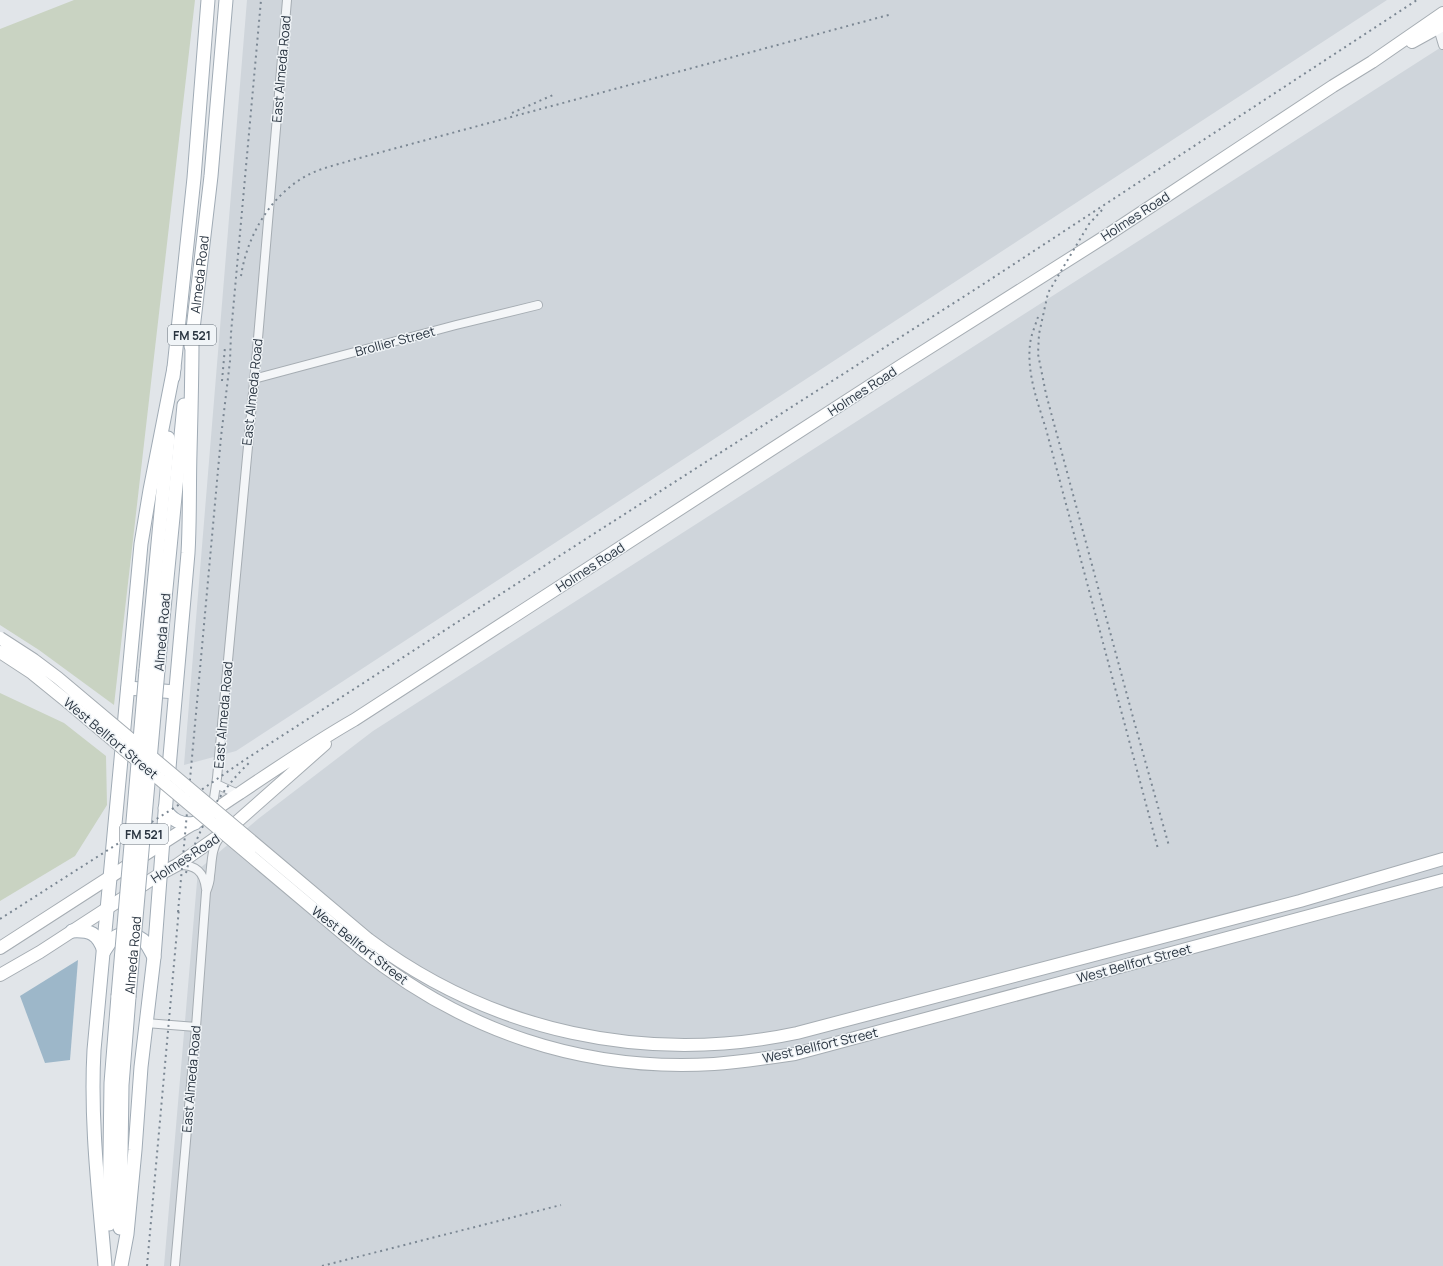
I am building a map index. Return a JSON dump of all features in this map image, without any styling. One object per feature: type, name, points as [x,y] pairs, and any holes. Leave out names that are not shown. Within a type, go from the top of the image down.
[{"type":"main road","name":"Almeda Road","points":[[106,1266],[110,1090],[124,997],[152,670],[174,368],[194,178],[207,31],[208,0]]},
{"type":"main road","name":"Almeda Road","points":[[152,670],[211,176],[226,0]]},
{"type":"main road","name":"Holmes Road","points":[[0,948],[212,813],[317,742],[354,720],[915,357],[1106,236],[1333,86],[1372,62],[1443,13]]},
{"type":"main road","name":"Holmes Road","points":[[1372,62],[1441,27]]},
{"type":"main road","points":[[120,1266],[127,1234],[141,1067],[154,957],[162,844],[190,523],[192,339]]},
{"type":"main road","points":[[106,1266],[93,1115],[92,1088],[94,1050],[141,544],[145,516],[174,368]]},
{"type":"main road","name":"West Bellfort Street","points":[[0,638],[58,678],[364,944],[400,978],[441,1004],[472,1020],[505,1034],[578,1054],[614,1060],[675,1065],[714,1064],[795,1054],[1438,881]]},
{"type":"main road","name":"West Bellfort Street","points":[[0,652],[32,673],[69,702],[364,944],[401,962],[435,982],[500,1012],[562,1031],[610,1040],[648,1045],[712,1045],[778,1037],[1292,903],[1443,859]]},
{"type":"main road","points":[[127,694],[175,698]]},
{"type":"main road","name":"Holmes Road","points":[[0,975],[34,956],[160,874],[177,865],[221,835],[354,720]]},
{"type":"main road","points":[[165,808],[169,817],[186,824],[195,823]]},
{"type":"main road","points":[[1428,863],[1438,881]]},
{"type":"main road","points":[[72,931],[82,930],[91,932],[99,939],[104,951]]},
{"type":"main road","points":[[104,951],[113,939],[120,935],[129,934],[142,939],[147,944],[154,957]]},
{"type":"main road","points":[[1060,964],[1064,982]]},
{"type":"main road","name":"Almeda Road","points":[[120,1266],[124,997]]},
{"type":"main road","points":[[647,1063],[648,1045]]},
{"type":"street","name":"East Almeda Road","points":[[212,813],[254,379],[287,0]]},
{"type":"street","points":[[1441,27],[1443,45]]},
{"type":"street","name":"Brollier Street","points":[[254,379],[456,324],[538,305]]},
{"type":"street","name":"East Almeda Road","points":[[216,784],[238,794]]},
{"type":"street","name":"East Almeda Road","points":[[206,892],[210,878],[214,848],[221,835]]},
{"type":"street","name":"East Almeda Road","points":[[175,1266],[206,892],[205,884],[199,871],[193,866],[177,865]]},
{"type":"street","points":[[146,1023],[196,1027]]},
{"type":"shaded area","points":[[247,0],[1387,0],[236,751],[184,765]]},
{"type":"shaded area","points":[[1443,46],[1443,1266],[164,1266],[198,870],[258,819],[373,731]]},
{"type":"green space","points":[[74,0],[195,0],[114,705],[39,650],[0,625],[0,29]]},
{"type":"green space","points":[[0,693],[64,723],[106,756],[107,805],[75,856],[0,901]]},
{"type":"water","points":[[78,960],[70,1060],[45,1063],[20,996]]},
{"type":"railway","points":[[178,912],[221,437],[230,361],[231,333],[261,0]]},
{"type":"railway","points":[[0,919],[194,795],[243,761],[578,544],[985,283],[1417,0]]},
{"type":"railway","points":[[241,276],[249,246],[262,218],[271,206],[293,184],[317,171],[352,160],[892,14]]},
{"type":"railway","points":[[512,113],[553,95]]},
{"type":"railway","points":[[1102,210],[1089,224],[1048,293],[1039,334],[1038,354],[1046,394],[1169,846]]},
{"type":"railway","points":[[1038,317],[1031,338],[1030,350],[1033,384],[1158,849]]},
{"type":"railway","points":[[222,381],[225,347]]},
{"type":"railway","points":[[186,873],[190,857],[202,827],[210,813],[228,786],[250,762]]},
{"type":"railway","points":[[147,1266],[179,908]]},
{"type":"railway","points":[[322,1266],[561,1205]]}]
